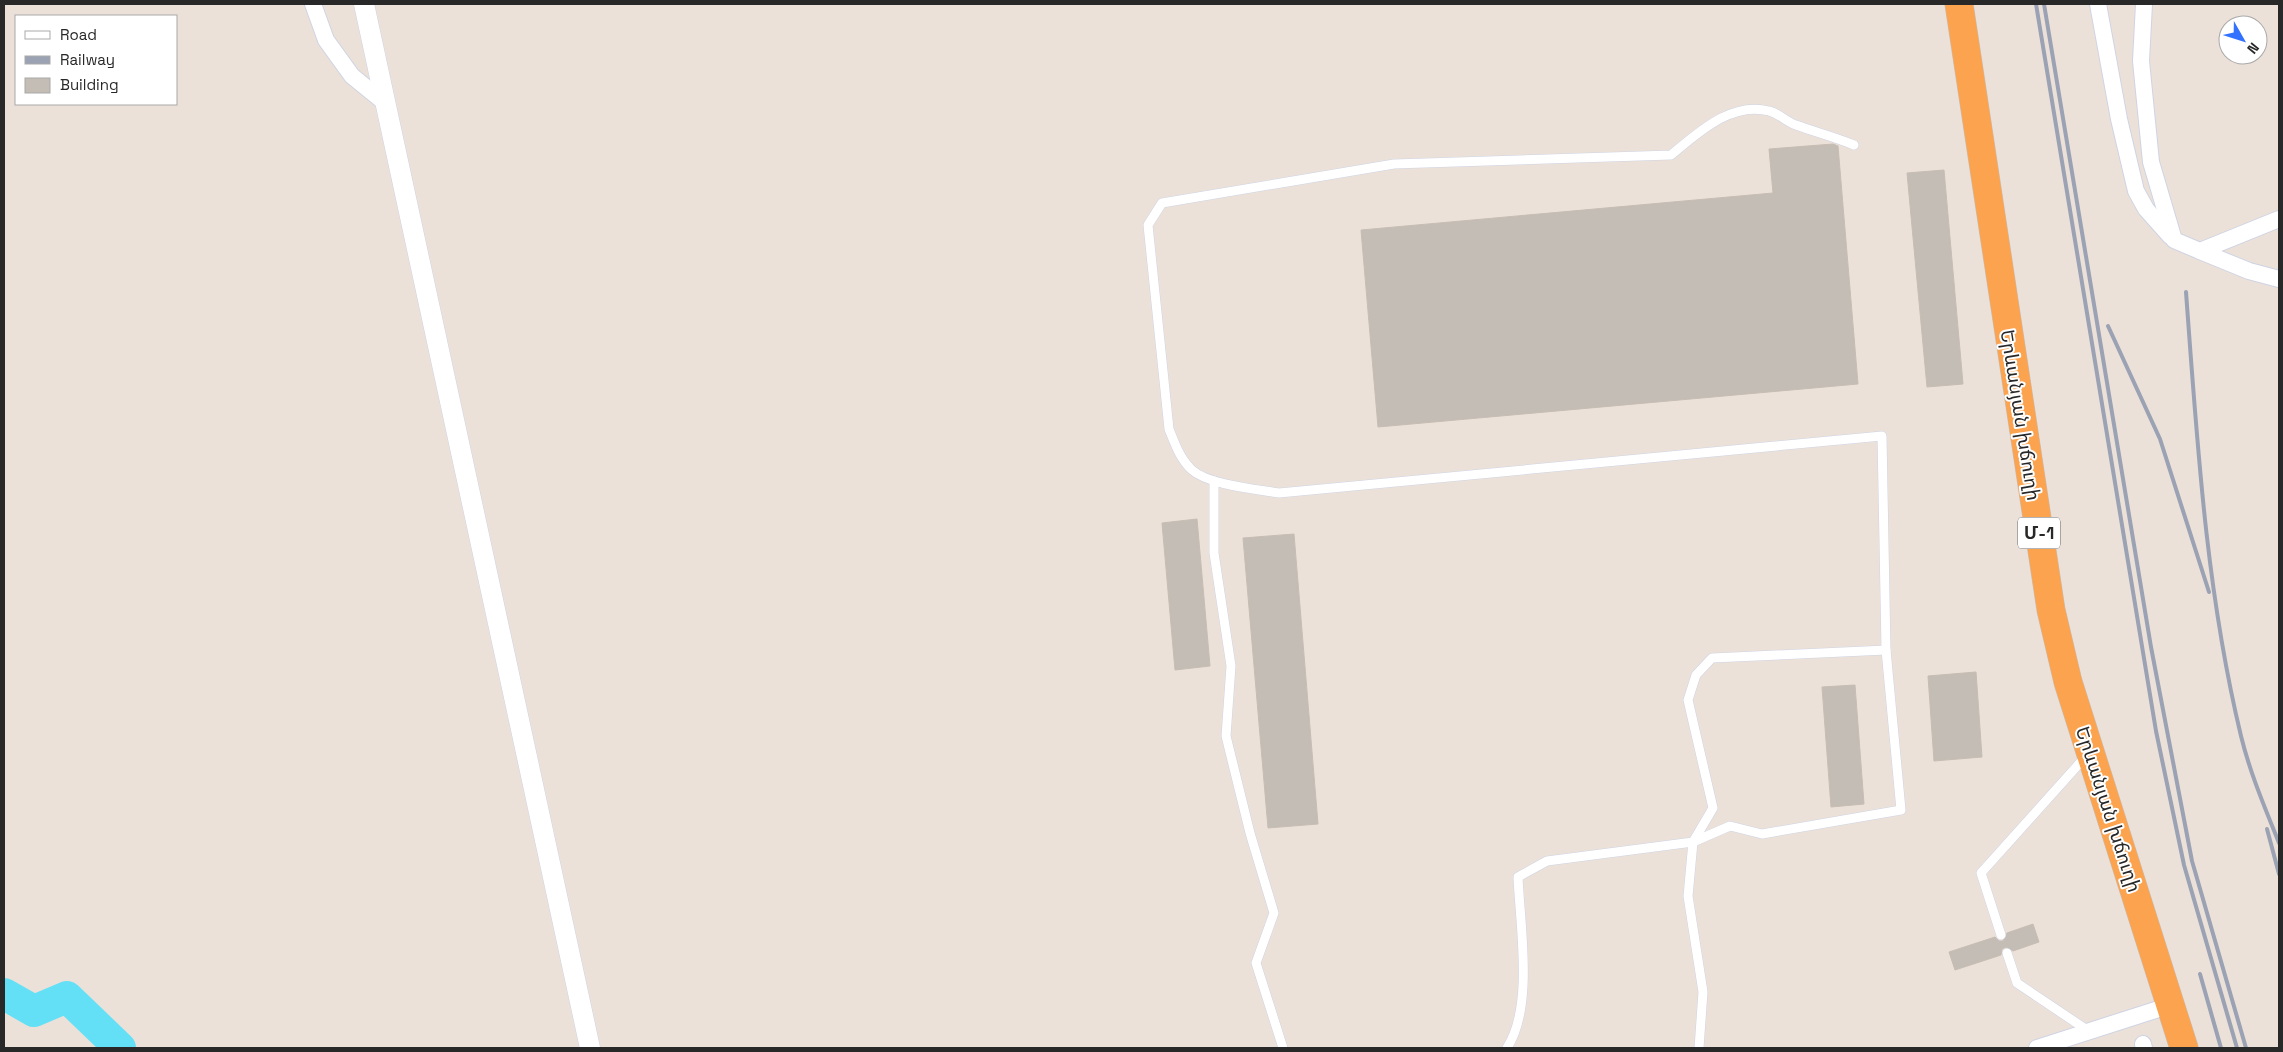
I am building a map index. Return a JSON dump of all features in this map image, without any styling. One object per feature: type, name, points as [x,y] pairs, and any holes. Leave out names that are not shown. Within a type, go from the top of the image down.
[{"type":"highway","name":"Երևանյան խճուղի","points":[[1958,4],[2051,610],[2068,682],[2184,1048]]},
{"type":"street","points":[[313,4],[326,40],[352,76],[384,102]]},
{"type":"street","points":[[364,4],[590,1048]]},
{"type":"street","points":[[2098,4],[2119,119],[2136,191],[2146,209],[2174,240],[2249,271],[2279,279]]},
{"type":"street","points":[[2144,4],[2141,61],[2151,162],[2174,240]]},
{"type":"street","points":[[2200,251],[2279,219]]},
{"type":"street","points":[[2037,1048],[2171,1005]]},
{"type":"lane","points":[[1507,1048],[1514,1036],[1524,995],[1518,877],[1547,861],[1693,842],[1730,826],[1762,834],[1901,810],[1886,650],[1882,436],[1279,494],[1214,481],[1193,471],[1179,454],[1169,430],[1148,225],[1162,203],[1394,164],[1671,155],[1707,126],[1747,108],[1771,111],[1794,125],[1829,134],[1854,144]]},
{"type":"lane","points":[[1214,481],[1214,553],[1230,666],[1226,736],[1250,833],[1274,913],[1256,963],[1283,1048]]},
{"type":"lane","points":[[1699,1048],[1702,992],[1688,896],[1693,842],[1713,808],[1688,700],[1696,675],[1712,658],[1886,650]]},
{"type":"lane","points":[[2001,935],[1981,873],[2090,752]]},
{"type":"lane","points":[[2007,953],[2018,983],[2090,1032]]},
{"type":"building","points":[[1833,144],[1838,146],[1858,384],[1378,427],[1361,230],[1773,193],[1769,149]]},
{"type":"building","points":[[1944,170],[1963,384],[1927,387],[1907,173]]},
{"type":"building","points":[[1197,519],[1210,666],[1175,670],[1162,523]]},
{"type":"building","points":[[1294,534],[1318,824],[1268,828],[1243,538]]},
{"type":"building","points":[[1976,672],[1982,757],[1934,761],[1928,676]]},
{"type":"building","points":[[1855,685],[1864,804],[1831,807],[1822,687]]},
{"type":"building","points":[[2033,924],[2039,942],[2013,951],[2006,947],[2002,949],[2001,955],[1955,970],[1949,952],[1995,937],[1999,941],[2003,941],[2007,933]]},
{"type":"waterway","points":[[4,994],[34,1011],[67,997],[120,1048]]},
{"type":"railway","points":[[2036,4],[2156,731],[2184,865],[2237,1048]]},
{"type":"railway","points":[[2044,4],[2151,647],[2192,861],[2246,1048]]},
{"type":"railway","points":[[2186,292],[2204,515],[2219,626],[2241,736],[2258,790],[2279,843]]},
{"type":"railway","points":[[2108,326],[2160,439],[2209,592]]},
{"type":"railway","points":[[2267,829],[2279,874]]},
{"type":"railway","points":[[2200,974],[2221,1048]]}]
